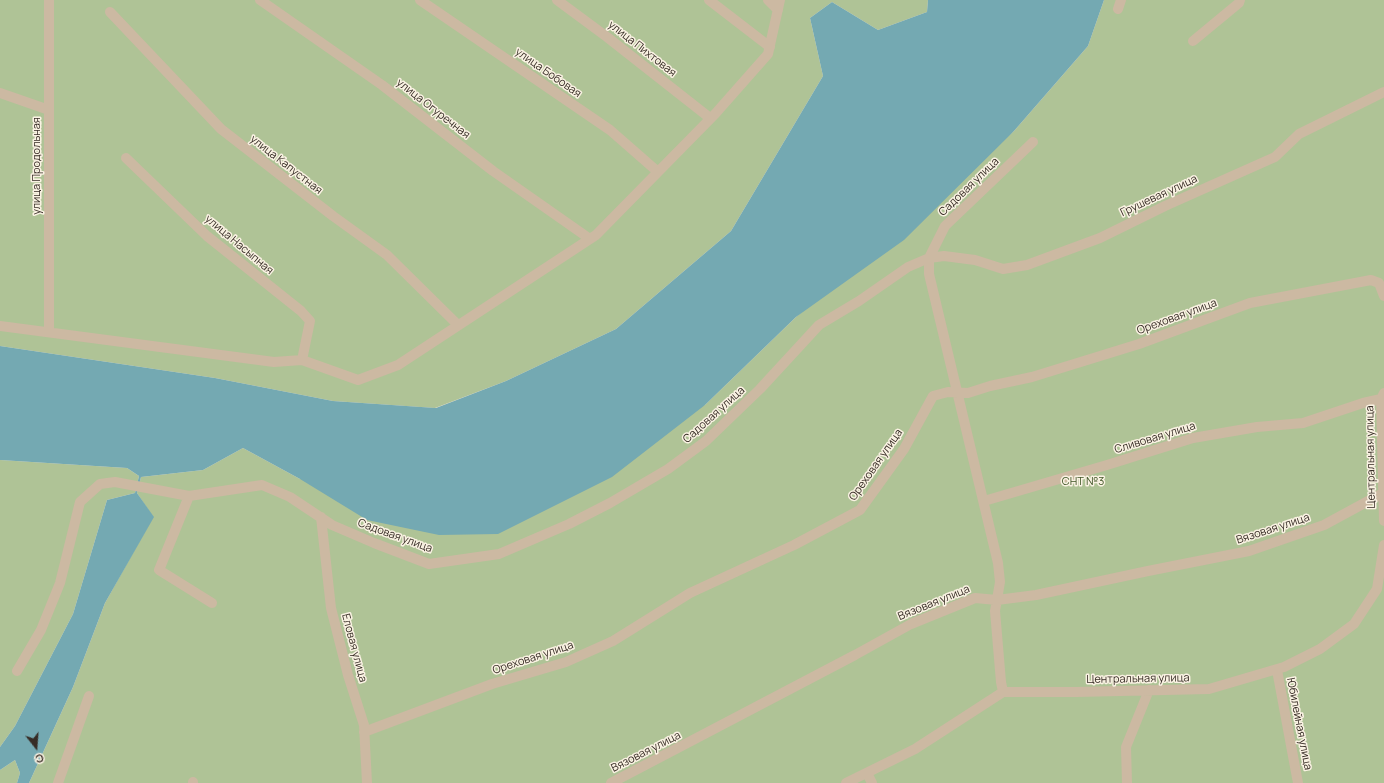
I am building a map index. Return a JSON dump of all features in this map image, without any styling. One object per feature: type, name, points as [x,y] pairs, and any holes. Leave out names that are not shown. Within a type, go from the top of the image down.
[{"type":"street","name":"улица Продольная","points":[[48,0],[49,332]]},
{"type":"street","name":"улица Огуречная","points":[[260,0],[382,85],[493,171],[590,239]]},
{"type":"street","name":"улица Бобовая","points":[[420,0],[610,130],[658,172]]},
{"type":"street","name":"улица Пихтовая","points":[[557,0],[607,37],[710,118]]},
{"type":"street","points":[[709,0],[770,47]]},
{"type":"street","points":[[0,326],[274,362],[302,360],[358,380],[398,365],[596,235],[710,118],[768,54],[779,5],[768,0]]},
{"type":"street","points":[[1193,41],[1240,4],[1240,0]]},
{"type":"street","name":"улица Капустная","points":[[110,12],[221,129],[333,216],[387,255],[458,325]]},
{"type":"street","name":"Грушевая улица","points":[[929,258],[944,256],[975,260],[1003,269],[1027,265],[1100,238],[1165,206],[1275,157],[1299,134],[1384,92]]},
{"type":"street","points":[[0,93],[49,110]]},
{"type":"street","name":"Садовая улица","points":[[17,671],[41,630],[60,583],[80,502],[100,484],[115,482],[189,496],[262,485],[290,497],[332,525],[429,564],[499,554],[569,524],[610,503],[668,469],[706,441],[760,389],[819,325],[859,301],[908,267],[929,258],[945,226],[1033,142]]},
{"type":"street","name":"улица Насыпная","points":[[126,158],[207,236],[301,311],[310,322],[302,360]]},
{"type":"street","points":[[846,783],[915,749],[1003,692],[1000,682],[995,611],[1000,582],[998,563],[929,274],[929,258]]},
{"type":"street","name":"Ореховая улица","points":[[364,732],[492,684],[566,662],[614,640],[690,593],[794,545],[860,510],[904,450],[933,396],[948,392],[968,393],[990,386],[1032,377],[1139,344],[1250,303],[1371,280],[1379,283],[1384,296]]},
{"type":"street","name":"Сливовая улица","points":[[984,501],[1108,465],[1193,438],[1256,427],[1303,423],[1383,396]]},
{"type":"street","name":"Центральная улица","points":[[1383,396],[1384,521]]},
{"type":"street","name":"Вязовая улица","points":[[611,783],[911,624],[975,598],[997,600],[1036,595],[1249,551],[1324,525],[1383,493]]},
{"type":"street","points":[[189,496],[159,570],[212,603]]},
{"type":"street","name":"Еловая улица","points":[[321,517],[331,608],[348,675],[364,725],[367,783]]},
{"type":"street","name":"Центральная улица","points":[[1003,692],[1209,689],[1276,670],[1320,649],[1354,624],[1377,589],[1384,545]]},
{"type":"street","name":"Юбилейная улица","points":[[1276,670],[1298,783]]},
{"type":"street","points":[[1127,783],[1126,747],[1149,690]]},
{"type":"street","points":[[58,783],[89,696]]},
{"type":"street","points":[[867,772],[872,783]]},
{"type":"green space","points":[[0,0],[928,0],[927,12],[878,30],[832,2],[810,18],[823,76],[731,231],[616,329],[506,381],[435,408],[333,401],[215,378],[0,346]]},
{"type":"green space","name":"СНТ №3","points":[[1104,0],[1384,0],[1384,783],[29,783],[73,687],[105,603],[153,517],[137,493],[141,477],[203,470],[243,448],[300,479],[705,405],[796,317],[1014,131],[1088,46]]},
{"type":"green space","points":[[0,460],[127,468],[139,476],[135,493],[107,500],[73,614],[15,726],[0,747]]},
{"type":"green space","points":[[15,760],[20,773],[17,783],[0,783],[0,770]]},
{"type":"water","points":[[928,0],[1104,0],[1088,46],[1014,131],[904,240],[796,317],[705,405],[612,477],[498,534],[439,535],[367,520],[300,479],[243,448],[203,470],[141,477],[137,493],[154,517],[105,603],[73,687],[29,783],[17,783],[20,773],[15,760],[0,770],[0,747],[15,726],[73,614],[107,500],[135,493],[139,476],[127,468],[0,460],[0,346],[215,378],[333,401],[436,408],[506,381],[616,329],[731,231],[823,76],[810,18],[832,2],[878,30],[927,12]]}]
